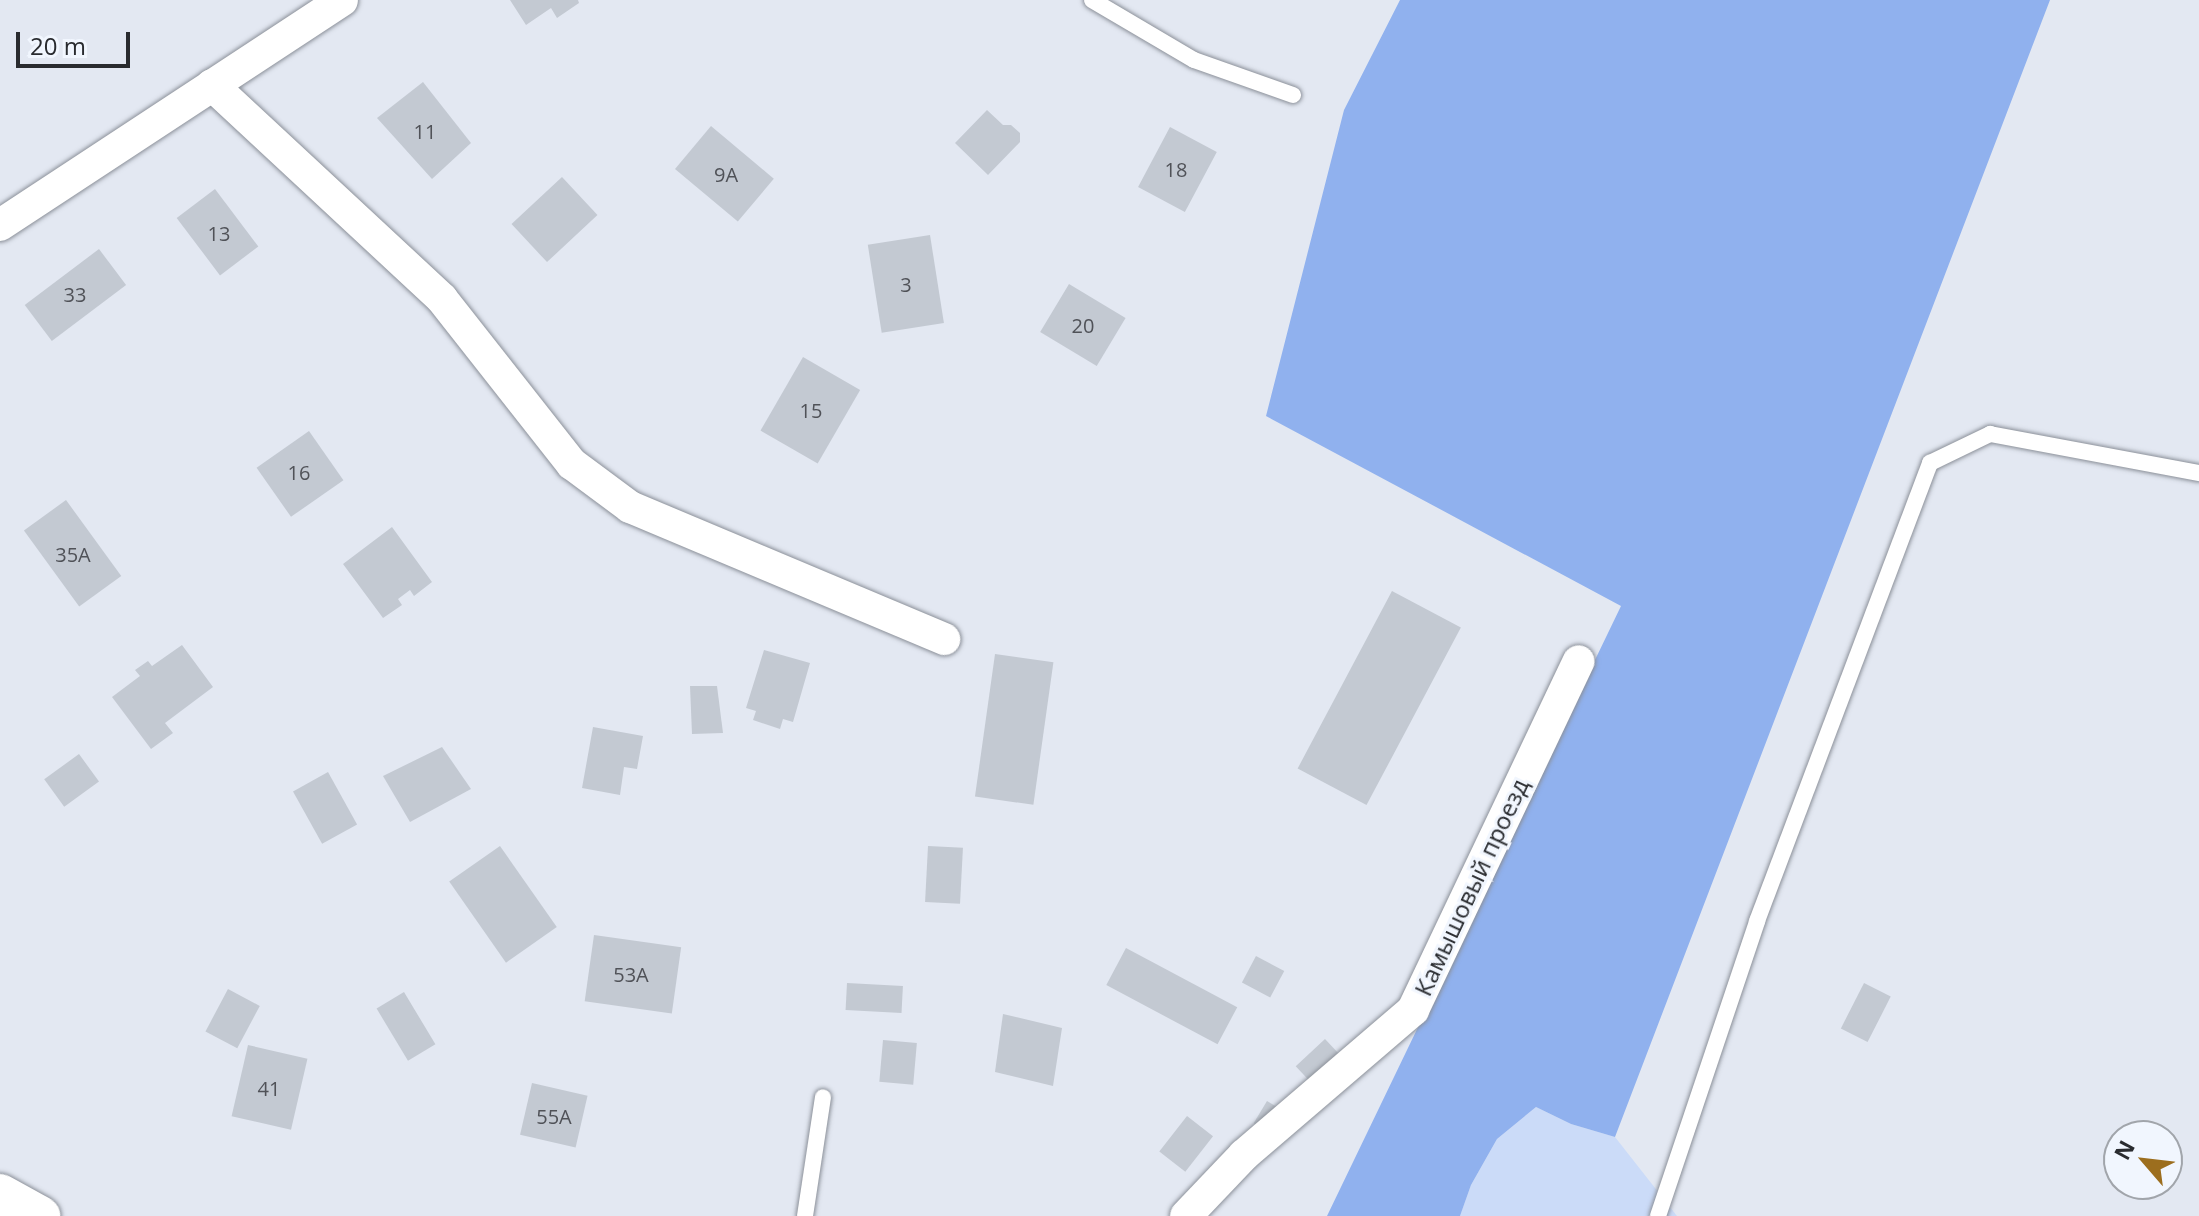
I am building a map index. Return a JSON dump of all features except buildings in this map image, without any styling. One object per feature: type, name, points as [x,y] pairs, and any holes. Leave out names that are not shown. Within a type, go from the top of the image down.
[{"type":"street","points":[[0,225],[342,0]]},
{"type":"street","points":[[212,85],[442,299],[572,464],[630,507],[944,639]]},
{"type":"street","name":"Камышовый проезд","points":[[1186,1216],[1244,1155],[1413,1010],[1579,661]]},
{"type":"street","points":[[0,1194],[40,1216]]},
{"type":"lane","points":[[1092,0],[1194,60],[1293,95]]},
{"type":"lane","points":[[1658,1216],[1757,921],[1930,463],[1990,434],[2199,473]]},
{"type":"lane","points":[[805,1216],[823,1097]]},
{"type":"shaded area","points":[[1400,0],[2050,0],[1615,1137],[1571,1124],[1536,1107],[1497,1139],[1471,1185],[1460,1216],[1327,1216],[1621,606],[1266,416],[1344,110]]},
{"type":"shaded area","points":[[1536,1107],[1571,1124],[1615,1137],[1677,1216],[1460,1216],[1471,1185],[1497,1139]]}]
